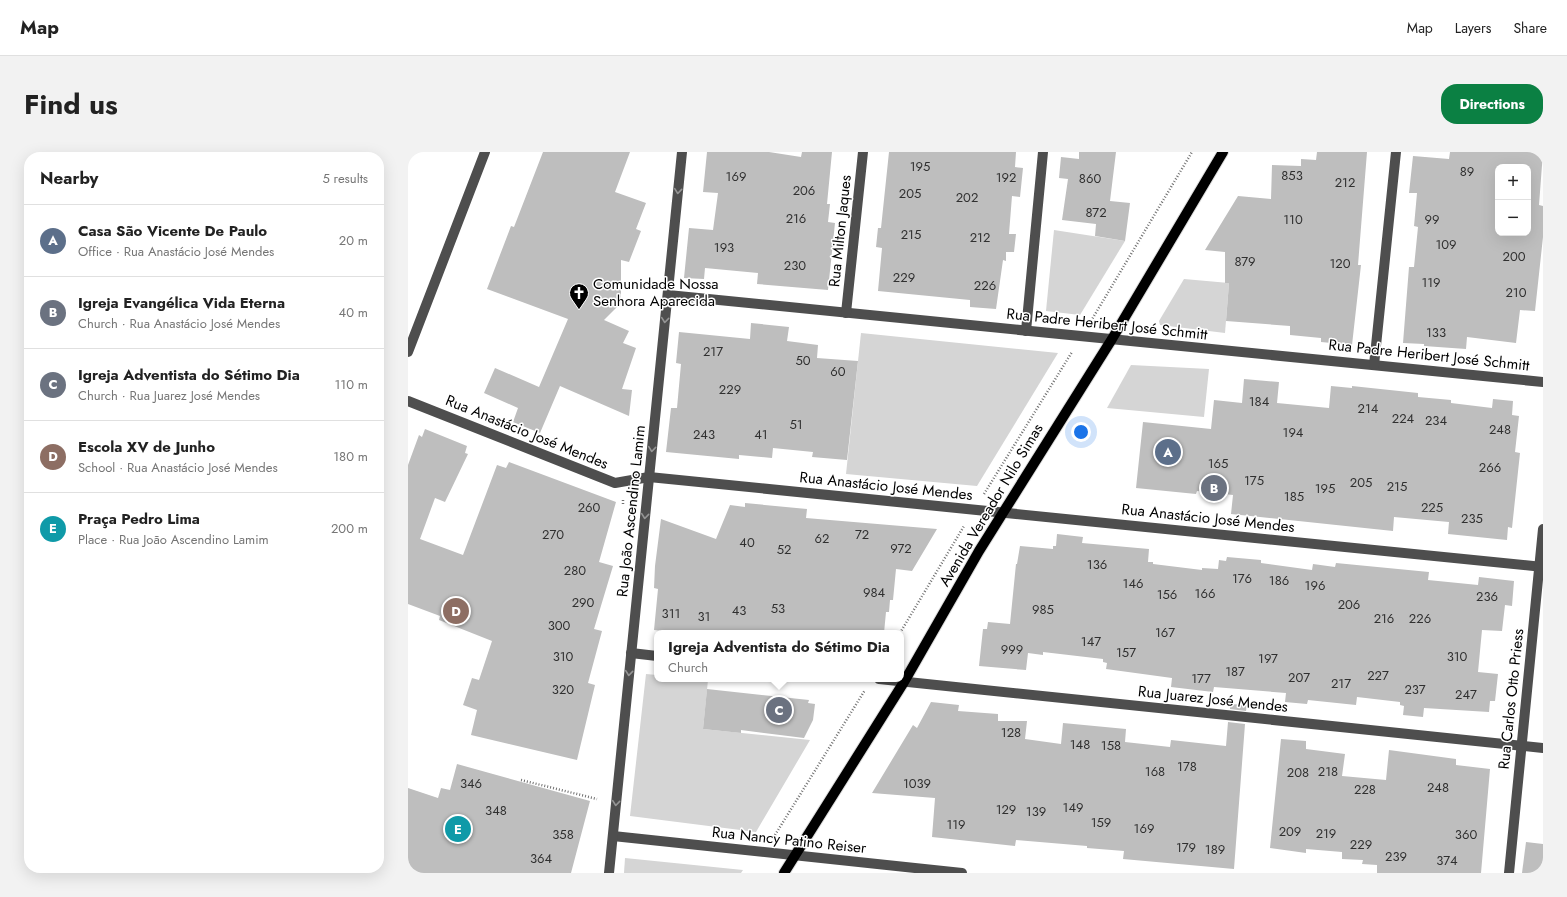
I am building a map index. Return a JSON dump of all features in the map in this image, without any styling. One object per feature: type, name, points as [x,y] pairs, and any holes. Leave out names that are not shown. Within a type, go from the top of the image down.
[{"type":"main road","name":"Avenida Vereador Nilo Simas","points":[[784,873],[904,682],[1003,513],[1112,339],[1223,152]]},
{"type":"street","points":[[408,352],[410,339],[485,152]]},
{"type":"street","name":"Rua João Ascendino Lamim","points":[[609,873],[682,152]]},
{"type":"street","name":"Rua Milton Jaques","points":[[846,313],[863,152]]},
{"type":"street","points":[[1026,330],[1044,152]]},
{"type":"street","points":[[1374,365],[1396,152]]},
{"type":"street","name":"Rua Padre Heribert José Schmitt","points":[[668,295],[1543,382]]},
{"type":"street","name":"Rua Anastácio José Mendes","points":[[408,401],[615,483],[649,477],[1541,566]]},
{"type":"street","name":"Rua Carlos Otto Priess","points":[[1509,873],[1521,746],[1541,566],[1543,529]]},
{"type":"street","points":[[631,653],[654,656]]},
{"type":"street","name":"Rua Juarez José Mendes","points":[[904,682],[1543,748]]},
{"type":"street","name":"Rua Nancy Patino Reiser","points":[[613,836],[962,873]]},
{"type":"path","points":[[902,630],[1082,336],[1192,152]]},
{"type":"path","points":[[764,852],[868,686]]},
{"type":"path","points":[[521,780],[597,800]]},
{"type":"shaded area","points":[[1054,230],[1125,241],[1080,315],[1046,311]]},
{"type":"shaded area","points":[[1184,279],[1229,283],[1225,333],[1160,325],[1159,321]]},
{"type":"shaded area","points":[[861,333],[1058,353],[977,486],[846,474]]},
{"type":"shaded area","points":[[1131,365],[1209,369],[1204,417],[1107,408]]},
{"type":"shaded area","points":[[646,674],[654,675],[654,682],[708,682],[703,729],[810,740],[756,832],[630,816]]},
{"type":"shaded area","points":[[625,858],[743,870],[741,873],[624,873]]},
{"type":"building","points":[[543,152],[630,152],[615,192],[646,203],[636,229],[641,231],[629,262],[621,260],[621,303],[604,320],[629,331],[623,343],[636,348],[622,389],[632,390],[629,416],[560,386],[540,433],[513,422],[518,408],[484,393],[495,368],[539,387],[568,319],[487,289],[511,226],[514,227]]},
{"type":"building","points":[[707,152],[769,152],[801,157],[802,152],[832,152],[827,204],[830,204],[828,222],[835,223],[828,290],[757,284],[758,273],[705,268],[704,279],[684,278],[689,228],[713,230],[718,193],[703,192]]},
{"type":"building","points":[[889,152],[1016,152],[1015,167],[1023,168],[1020,197],[1012,196],[1009,234],[1016,234],[1014,252],[1006,252],[1006,261],[1003,260],[996,309],[970,307],[970,300],[878,291],[882,248],[876,247],[878,228],[881,228]]},
{"type":"building","points":[[1079,152],[1116,152],[1110,201],[1130,203],[1125,241],[1095,236],[1096,224],[1062,220],[1068,179],[1059,178],[1061,157],[1079,159]]},
{"type":"building","points":[[1317,152],[1367,152],[1358,265],[1361,265],[1352,345],[1321,342],[1321,338],[1290,335],[1290,326],[1226,321],[1229,283],[1225,283],[1225,252],[1205,250],[1238,196],[1271,199],[1272,165],[1301,166],[1301,159],[1316,160]]},
{"type":"building","points":[[1450,152],[1543,152],[1539,205],[1543,206],[1543,237],[1535,311],[1520,310],[1516,343],[1467,337],[1466,349],[1403,343],[1409,267],[1414,267],[1418,227],[1414,226],[1417,193],[1409,193],[1413,156],[1449,159]]},
{"type":"building","points":[[751,323],[789,327],[787,341],[818,345],[817,358],[858,361],[847,460],[812,457],[813,452],[773,448],[772,458],[739,455],[739,459],[666,452],[671,408],[677,408],[681,364],[676,363],[679,332],[750,339]]},
{"type":"building","points":[[1244,379],[1279,382],[1277,403],[1329,408],[1331,386],[1352,388],[1352,386],[1418,393],[1418,397],[1451,400],[1451,403],[1492,408],[1493,399],[1513,401],[1512,415],[1519,416],[1515,452],[1520,453],[1512,528],[1508,527],[1507,540],[1448,534],[1449,522],[1394,517],[1393,531],[1231,514],[1233,495],[1197,491],[1196,494],[1136,488],[1143,422],[1211,429],[1214,400],[1242,403]]},
{"type":"building","points":[[425,429],[467,446],[465,453],[468,454],[445,502],[435,498],[420,539],[463,555],[497,465],[506,468],[509,462],[616,502],[599,562],[613,566],[594,629],[602,631],[588,683],[595,685],[577,760],[471,735],[477,710],[463,705],[472,678],[479,680],[492,641],[439,620],[440,616],[408,604],[408,465],[419,435],[422,437]]},
{"type":"building","points":[[745,503],[807,509],[806,518],[937,529],[912,571],[896,569],[893,600],[890,600],[889,612],[886,612],[884,630],[654,630],[658,589],[654,588],[655,566],[661,519],[716,539],[730,505],[745,507]]},
{"type":"building","points":[[1057,534],[1083,537],[1082,543],[1149,549],[1148,562],[1153,562],[1153,564],[1202,570],[1202,568],[1218,569],[1219,560],[1226,561],[1227,557],[1261,560],[1261,563],[1312,570],[1313,564],[1335,567],[1336,563],[1429,572],[1428,580],[1478,585],[1479,577],[1514,581],[1512,606],[1505,605],[1502,631],[1482,630],[1478,672],[1498,674],[1495,701],[1490,701],[1489,712],[1424,708],[1423,717],[1403,715],[1404,706],[1400,705],[1400,702],[1357,697],[1356,705],[1308,700],[1307,704],[1285,702],[1286,693],[1214,687],[1213,692],[1171,687],[1172,678],[1106,669],[1107,663],[1103,662],[1103,659],[1043,652],[1043,655],[1028,653],[1026,670],[979,666],[983,629],[987,629],[988,622],[1010,624],[1016,564],[1020,546],[1053,549],[1053,546],[1056,546]]},
{"type":"building","points":[[707,689],[809,700],[808,703],[815,704],[813,720],[804,738],[741,730],[741,733],[703,729]]},
{"type":"building","points":[[931,702],[959,705],[958,711],[998,714],[998,721],[1027,721],[1025,739],[1061,744],[1063,723],[1126,729],[1125,742],[1170,747],[1171,740],[1226,746],[1228,722],[1245,724],[1234,869],[1123,859],[1124,851],[1087,848],[1087,846],[1016,840],[1015,846],[932,837],[935,798],[872,793],[913,725],[917,728]]},
{"type":"building","points":[[1230,704],[1247,705],[1246,711],[1230,709]]},
{"type":"building","points":[[1281,739],[1306,741],[1306,749],[1345,754],[1342,776],[1386,780],[1389,750],[1456,759],[1456,765],[1490,769],[1481,873],[1377,873],[1377,865],[1362,864],[1363,860],[1342,859],[1342,852],[1306,849],[1306,853],[1270,848]]},
{"type":"building","points":[[457,764],[590,801],[571,873],[408,873],[408,788],[438,798],[441,788],[450,790]]},
{"type":"building","points":[[1526,842],[1543,844],[1543,873],[1522,873]]},
{"type":"place","name":"Comunidade Nossa Senhora Aparecida","points":[[579,310]]},
{"type":"place","name":"Casa São Vicente De Paulo","points":[[1168,452]]},
{"type":"place","name":"Igreja Evangélica Vida Eterna","points":[[1214,488]]},
{"type":"place","name":"Escola XV de Junho","points":[[456,611]]},
{"type":"place","name":"Igreja Adventista do Sétimo Dia","points":[[779,710]]},
{"type":"place","name":"Praça Pedro Lima","points":[[458,829]]}]
